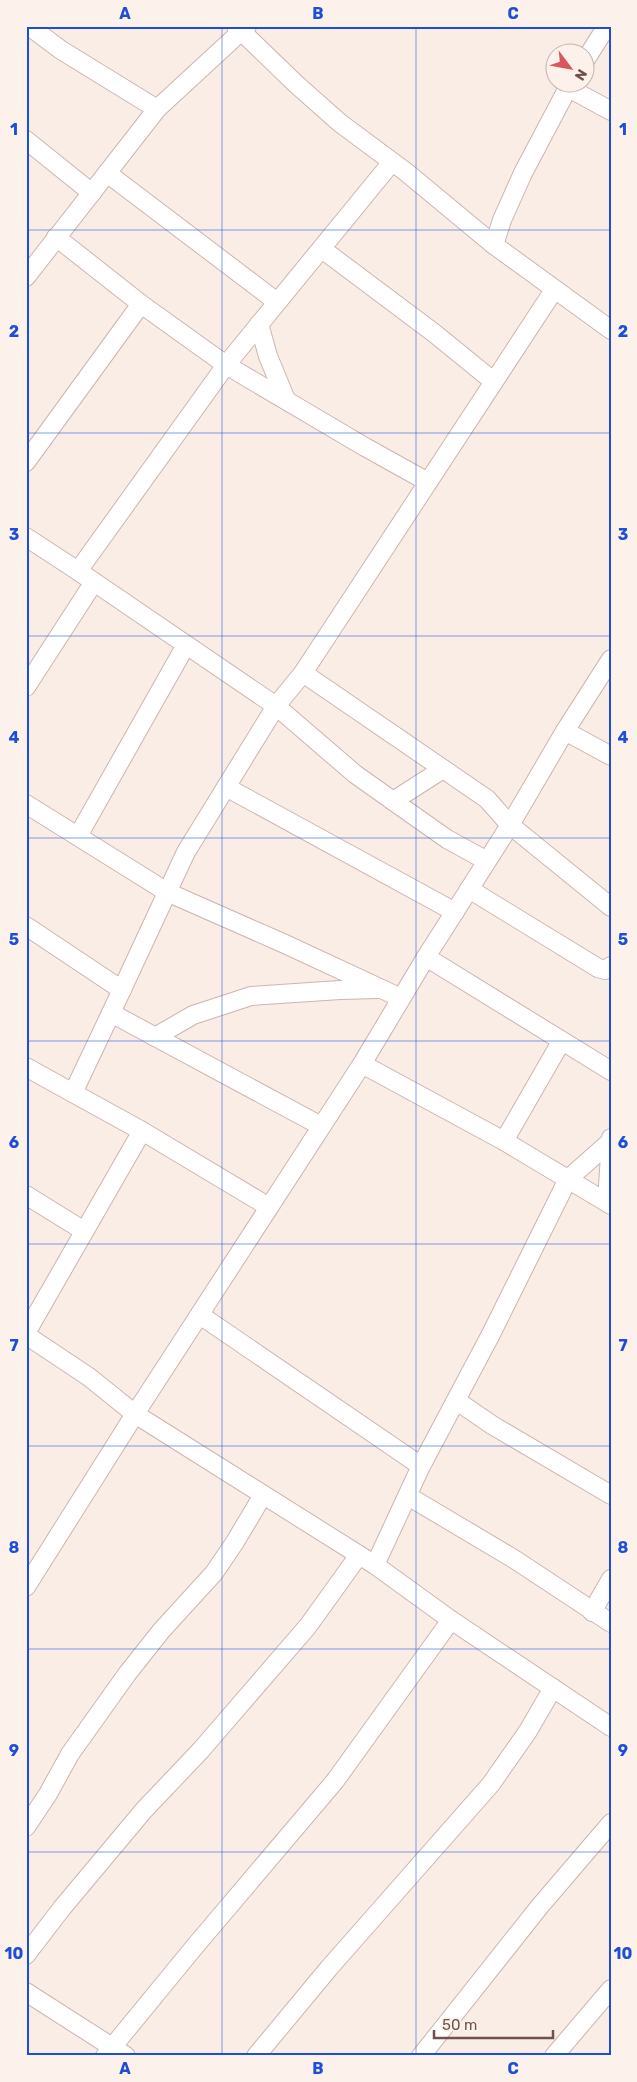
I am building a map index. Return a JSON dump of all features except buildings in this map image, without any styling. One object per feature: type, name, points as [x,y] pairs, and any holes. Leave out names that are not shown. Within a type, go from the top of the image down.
[{"type":"street","points":[[29,26],[62,50],[157,109]]},
{"type":"street","points":[[594,46],[607,26]]},
{"type":"street","points":[[30,265],[56,238],[157,109],[242,28],[296,84],[333,117],[428,190],[494,245],[611,330]]},
{"type":"street","points":[[494,245],[502,220],[523,174],[565,92]]},
{"type":"street","points":[[580,92],[611,111]]},
{"type":"street","points":[[26,140],[92,192]]},
{"type":"street","points":[[78,571],[226,365],[392,162]]},
{"type":"street","points":[[108,173],[277,302]]},
{"type":"street","points":[[56,238],[141,304],[226,365],[428,482]]},
{"type":"street","points":[[322,249],[493,381]]},
{"type":"street","points":[[73,1093],[186,852],[276,706],[303,673],[554,290]]},
{"type":"street","points":[[26,462],[141,304]]},
{"type":"street","points":[[259,324],[268,356],[286,400]]},
{"type":"street","points":[[26,537],[276,706],[355,774],[448,839],[486,861]]},
{"type":"street","points":[[26,687],[94,582]]},
{"type":"street","points":[[78,836],[186,645]]},
{"type":"street","points":[[26,1588],[134,1414],[362,1064],[426,957],[510,825],[565,730],[611,659]]},
{"type":"street","points":[[303,673],[487,799],[510,825],[611,907]]},
{"type":"street","points":[[565,730],[611,756]]},
{"type":"street","points":[[393,802],[443,769]]},
{"type":"street","points":[[226,787],[455,912]]},
{"type":"street","points":[[26,804],[167,892],[402,998]]},
{"type":"street","points":[[469,889],[598,968],[605,970],[611,966]]},
{"type":"street","points":[[26,926],[122,990]]},
{"type":"street","points":[[426,957],[561,1042],[611,1071]]},
{"type":"street","points":[[155,1037],[193,1015],[251,996],[383,989]]},
{"type":"street","points":[[111,1013],[321,1126]]},
{"type":"street","points":[[504,1141],[561,1042]]},
{"type":"street","points":[[362,1064],[504,1141],[609,1203]]},
{"type":"street","points":[[26,1067],[142,1131],[269,1207]]},
{"type":"street","points":[[142,1131],[26,1334],[89,1377],[134,1414],[376,1566],[451,1620],[611,1727]]},
{"type":"street","points":[[376,1566],[421,1466],[457,1400],[568,1178],[610,1140]]},
{"type":"street","points":[[609,1203],[610,1140]]},
{"type":"street","points":[[26,1195],[84,1231]]},
{"type":"street","points":[[200,1315],[421,1466]]},
{"type":"street","points":[[457,1400],[492,1425],[611,1495]]},
{"type":"street","points":[[26,1827],[81,1738],[161,1631],[214,1573],[263,1495]]},
{"type":"street","points":[[408,1496],[507,1555],[611,1623]]},
{"type":"street","points":[[26,1955],[62,1908],[144,1810],[201,1750],[308,1626],[359,1555]]},
{"type":"street","points":[[592,1612],[611,1579]]},
{"type":"street","points":[[26,1992],[115,2053],[196,1945],[335,1781],[451,1620]]},
{"type":"street","points":[[256,2056],[329,1968],[491,1784],[528,1730],[553,1688]]},
{"type":"street","points":[[421,2056],[540,1906],[611,1823]]},
{"type":"street","points":[[554,2056],[611,1989]]}]
